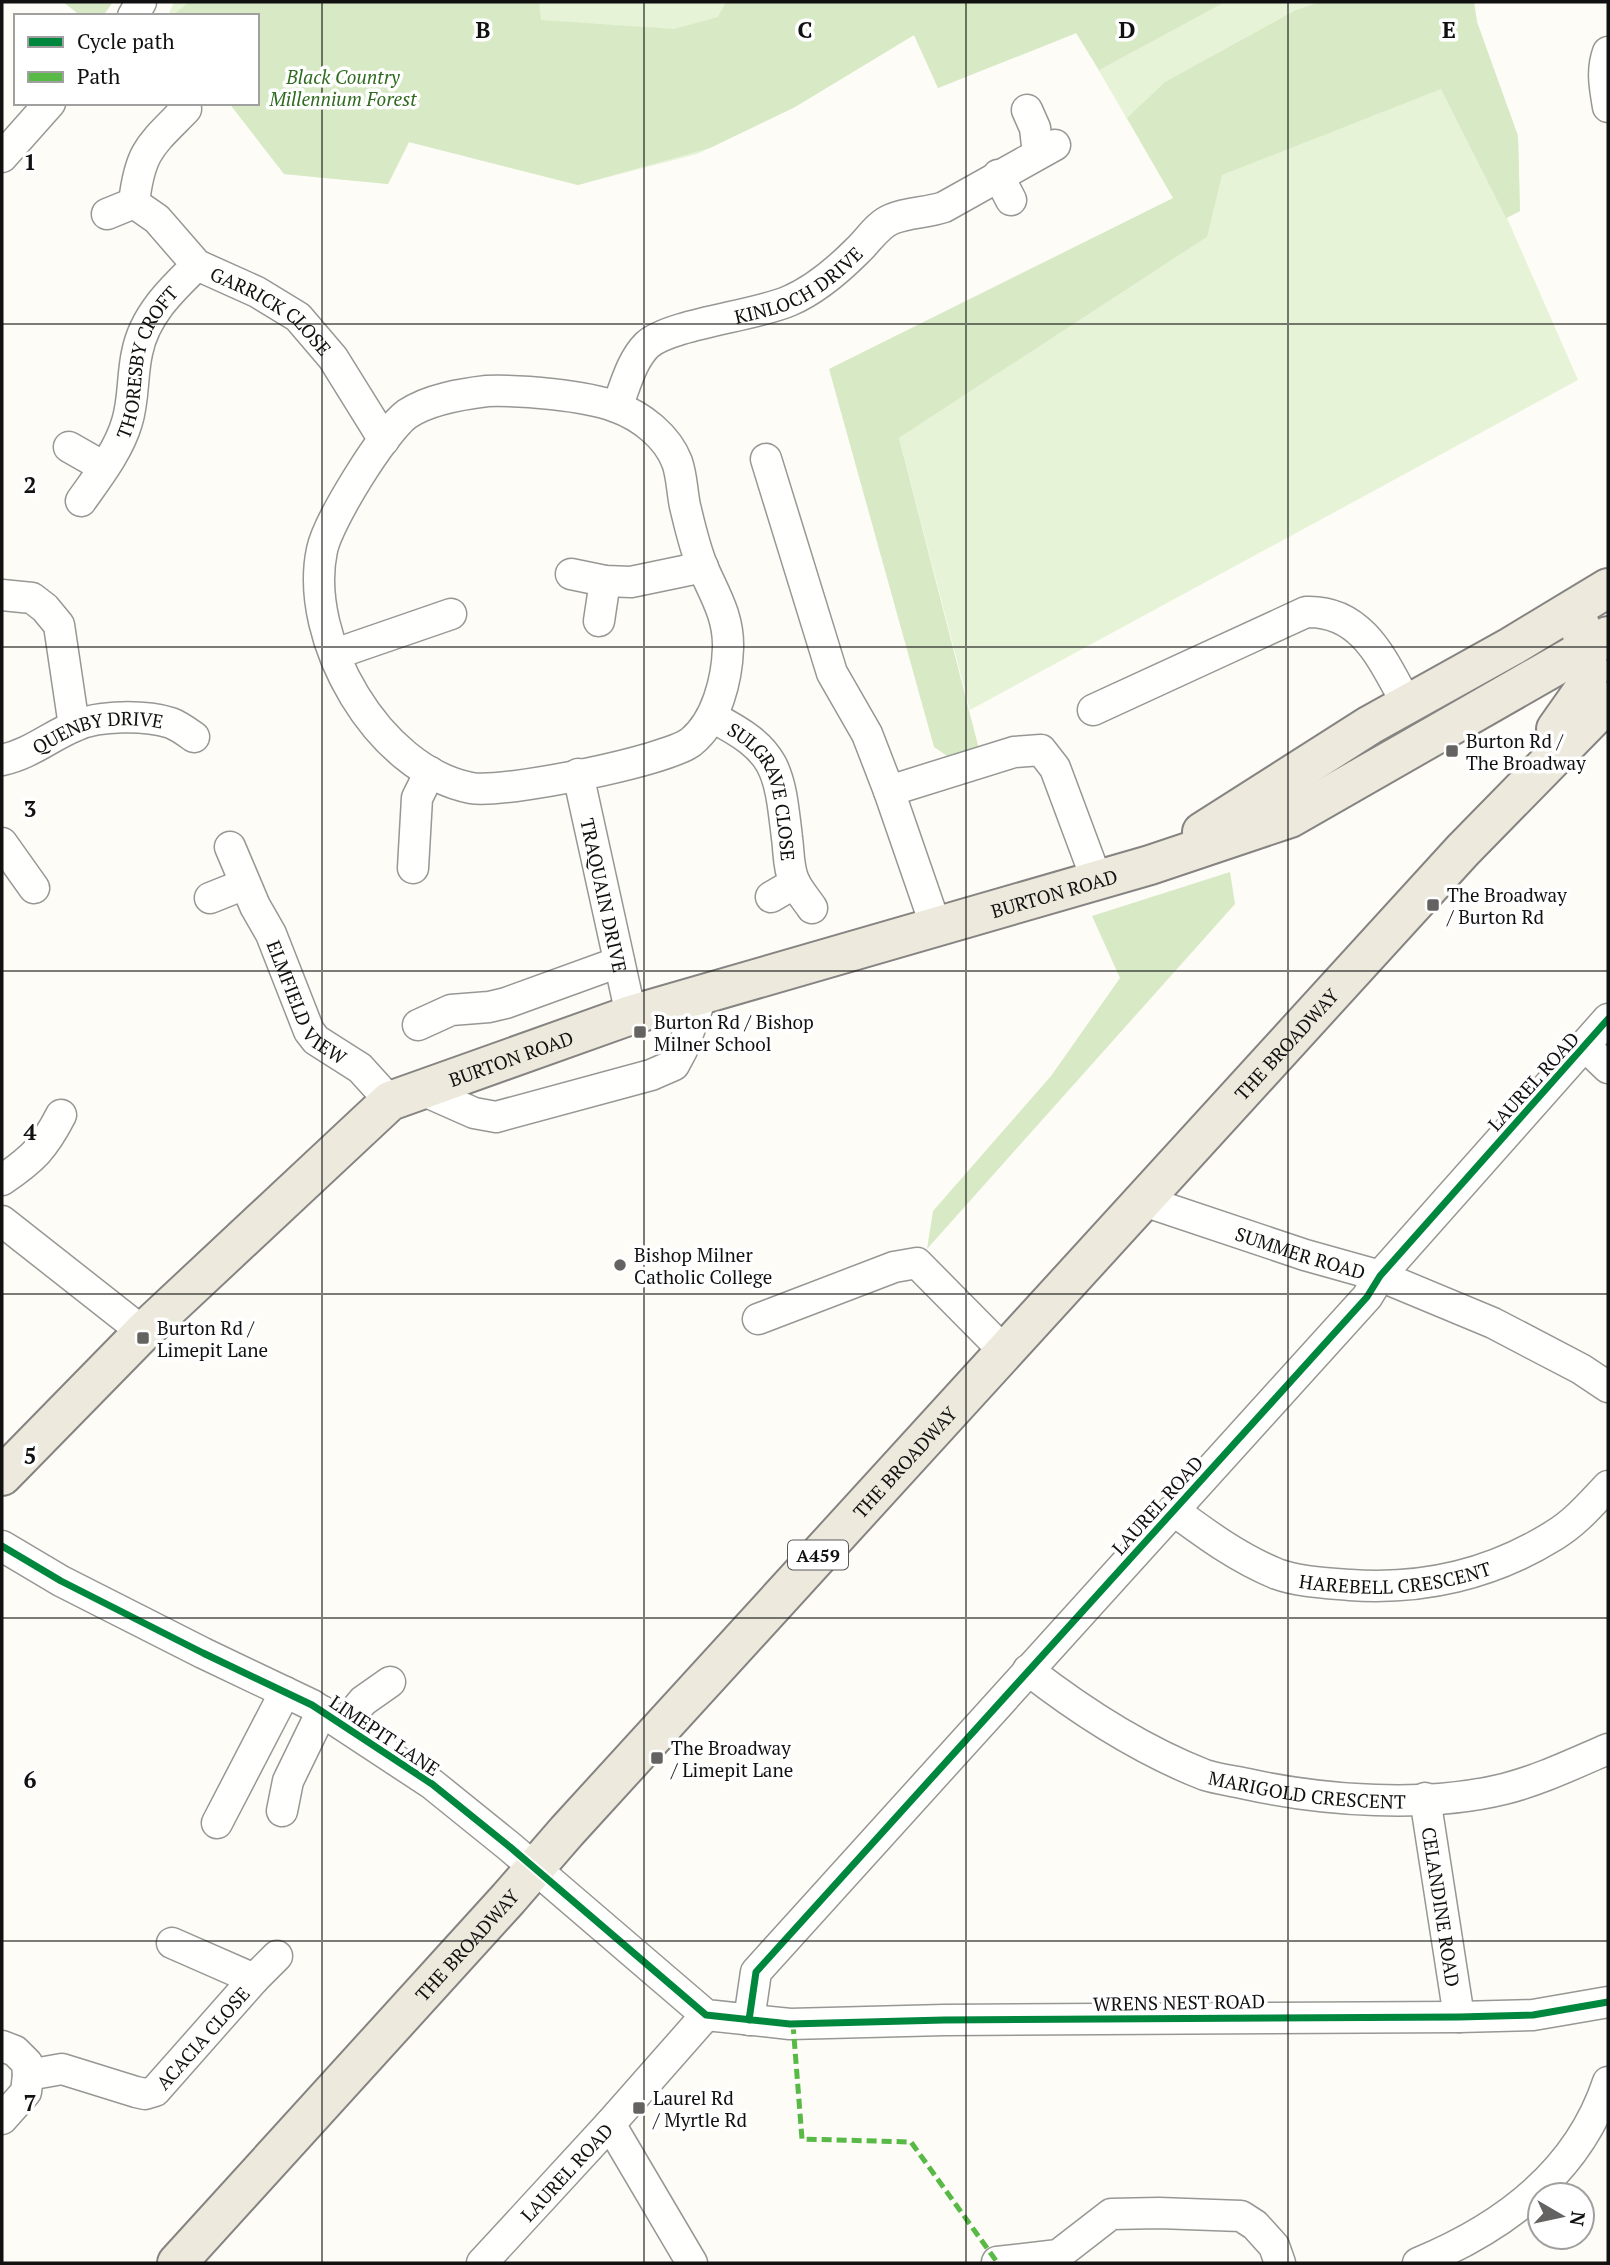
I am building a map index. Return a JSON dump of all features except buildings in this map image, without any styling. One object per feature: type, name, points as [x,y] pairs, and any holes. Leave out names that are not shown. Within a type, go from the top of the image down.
[{"type":"main road","name":"THE BROADWAY","points":[[1463,850],[1574,706],[1587,685],[1596,642],[1578,618],[1597,594]]},
{"type":"main road","name":"BURTON ROAD","points":[[1150,864],[1407,704],[1512,646],[1597,594]]},
{"type":"main road","name":"BURTON ROAD","points":[[2,1476],[143,1332],[406,1096],[631,1016],[1150,864],[1290,818],[1596,642]]},
{"type":"main road","points":[[1407,704],[1422,723],[1427,723],[1438,720],[1498,685],[1532,679]]},
{"type":"main road","name":"THE BROADWAY","points":[[177,2263],[1141,1200],[1463,850],[1608,702]]},
{"type":"street","points":[[1608,52],[1604,63],[1608,107]]},
{"type":"street","points":[[2,157],[48,105]]},
{"type":"street","name":"GARRICK CLOSE","points":[[186,109],[148,149],[121,208],[157,219],[197,265],[257,292],[298,317],[333,358],[384,440]]},
{"type":"street","name":"KINLOCH DRIVE","points":[[617,407],[636,362],[648,345],[666,334],[789,301],[820,284],[859,250],[881,226],[892,219],[931,212],[1004,188],[1046,150],[1027,110]]},
{"type":"street","name":"THORESBY CROFT","points":[[81,501],[104,467],[127,423],[137,351],[149,320],[165,296],[197,265]]},
{"type":"street","points":[[476,392],[518,392],[617,407],[656,431],[677,462],[685,505],[702,567],[720,601],[727,626],[728,649],[722,685],[712,717],[689,743],[670,752],[512,787],[474,789],[430,772],[394,745],[370,719],[349,685],[335,654],[323,615],[318,568],[324,540],[346,498],[384,440],[407,414],[435,401],[476,392]]},
{"type":"street","points":[[69,447],[104,467]]},
{"type":"street","points":[[766,459],[832,673],[867,734],[936,927]]},
{"type":"street","points":[[571,574],[605,581],[631,582],[702,567]]},
{"type":"street","points":[[599,621],[605,581]]},
{"type":"street","points":[[2,595],[32,598],[46,608],[60,625],[74,726]]},
{"type":"street","points":[[1093,709],[1306,612],[1322,611],[1350,622],[1373,644],[1407,704]]},
{"type":"street","points":[[335,654],[451,614]]},
{"type":"street","name":"QUENBY DRIVE","points":[[2,760],[19,756],[74,726],[92,720],[137,717],[172,723],[194,737]]},
{"type":"street","name":"SULGRAVE CLOSE","points":[[712,717],[744,733],[776,769],[782,791],[790,870],[783,890],[812,908]]},
{"type":"street","points":[[889,791],[1014,752],[1041,750],[1055,768],[1096,878]]},
{"type":"street","points":[[413,868],[417,798],[430,772]]},
{"type":"street","name":"TRAQUAIN DRIVE","points":[[578,774],[631,1016]]},
{"type":"street","name":"ELMFIELD VIEW","points":[[230,847],[245,884],[271,934],[309,1031],[316,1040],[406,1096]]},
{"type":"street","points":[[5,854],[34,888]]},
{"type":"street","points":[[210,898],[245,884]]},
{"type":"street","points":[[418,1025],[451,1010],[506,1003],[620,962]]},
{"type":"street","points":[[406,1096],[496,1117],[651,1075],[674,1065],[702,995]]},
{"type":"street","name":"LAUREL ROAD","points":[[749,2020],[756,1972],[1367,1297],[1380,1276],[1608,1019]]},
{"type":"street","points":[[1585,1046],[1608,1068]]},
{"type":"street","points":[[2,1180],[34,1156],[47,1142],[61,1115]]},
{"type":"street","name":"SUMMER ROAD","points":[[1141,1200],[1305,1255],[1380,1276],[1493,1323],[1581,1369],[1608,1387]]},
{"type":"street","points":[[2,1221],[143,1332]]},
{"type":"street","points":[[758,1319],[894,1267],[917,1263],[1005,1352]]},
{"type":"street","name":"HAREBELL CRESCENT","points":[[1173,1510],[1236,1555],[1280,1575],[1321,1583],[1407,1586],[1459,1578],[1510,1558],[1554,1536],[1580,1516],[1608,1486]]},
{"type":"street","name":"LIMEPIT LANE","points":[[2,1546],[73,1587],[332,1718],[432,1784],[706,2015]]},
{"type":"street","name":"MARIGOLD CRESCENT","points":[[1028,1670],[1069,1702],[1134,1741],[1207,1775],[1287,1793],[1353,1800],[1443,1798],[1504,1789],[1608,1749]]},
{"type":"street","points":[[282,1811],[288,1781],[332,1718],[390,1682]]},
{"type":"street","points":[[217,1823],[285,1692]]},
{"type":"street","name":"CELANDINE ROAD","points":[[1424,1798],[1459,2017]]},
{"type":"street","name":"ACACIA CLOSE","points":[[172,1942],[254,1979]]},
{"type":"street","name":"ACACIA CLOSE","points":[[28,2076],[62,2069],[136,2092],[145,2094],[155,2091],[277,1956]]},
{"type":"street","name":"WRENS NEST ROAD","points":[[749,2020],[793,2024],[957,2020],[1459,2017],[1533,2015],[1608,2002]]},
{"type":"street","points":[[706,2015],[749,2020]]},
{"type":"street","name":"LAUREL ROAD","points":[[482,2263],[706,2015]]},
{"type":"street","points":[[2,2046],[15,2051],[27,2063],[28,2076],[26,2092],[2,2119]]},
{"type":"street","points":[[1418,2263],[1471,2253],[1552,2178],[1585,2132],[1608,2082]]},
{"type":"street","points":[[610,2124],[692,2263]]},
{"type":"street","points":[[997,2262],[1058,2255],[1111,2214],[1159,2213],[1241,2216],[1255,2225],[1275,2246],[1280,2263]]},
{"type":"green space","points":[[63,2],[113,2],[104,14],[78,14]]},
{"type":"green space","points":[[174,2],[1474,2],[1477,22],[1518,136],[1520,211],[1507,218],[1578,380],[970,710],[899,438],[1207,237],[1173,198],[1077,33],[938,88],[914,35],[795,107],[697,154],[578,185],[409,142],[388,184],[284,174],[231,105],[259,105],[259,14],[169,14]]},
{"type":"green space","name":"Black Country Millennium Forest","points":[[189,2],[539,2],[541,20],[674,29],[718,17],[726,2],[1225,2],[1099,70],[1076,33],[938,88],[914,35],[795,107],[710,148],[578,185],[409,142],[388,184],[284,174],[231,105],[259,105],[259,14],[174,14]]},
{"type":"green space","points":[[1321,2],[1474,2],[1477,22],[1518,136],[1520,211],[1506,218],[1441,89],[1222,175],[1207,237],[899,438],[980,753],[950,758],[934,747],[829,369],[1173,198],[1127,118],[1165,82],[1296,10]]},
{"type":"green space","points":[[1230,872],[1235,904],[927,1249],[933,1211],[1051,1076],[1120,978],[1092,916]]},
{"type":"marked path","points":[[793,2024],[802,2139],[911,2142],[997,2262]]},
{"type":"cycle path","points":[[749,2020],[756,1972],[1367,1297],[1380,1276],[1608,1019]]},
{"type":"cycle path","points":[[2,1546],[61,1581],[312,1705],[432,1784],[510,1847],[706,2015],[790,2024],[944,2020],[1459,2017],[1533,2015],[1608,2002]]},
{"type":"place","name":"Burton Rd / The Broadway","points":[[1452,751]]},
{"type":"place","name":"The Broadway / Burton Rd","points":[[1433,905]]},
{"type":"place","name":"Burton Rd / Bishop Milner School","points":[[640,1032]]},
{"type":"place","name":"Bishop Milner Catholic College","points":[[620,1265]]},
{"type":"place","name":"Burton Rd / Limepit Lane","points":[[143,1338]]},
{"type":"place","name":"The Broadway / Limepit Lane","points":[[657,1758]]},
{"type":"place","name":"Laurel Rd / Myrtle Rd","points":[[639,2108]]}]
